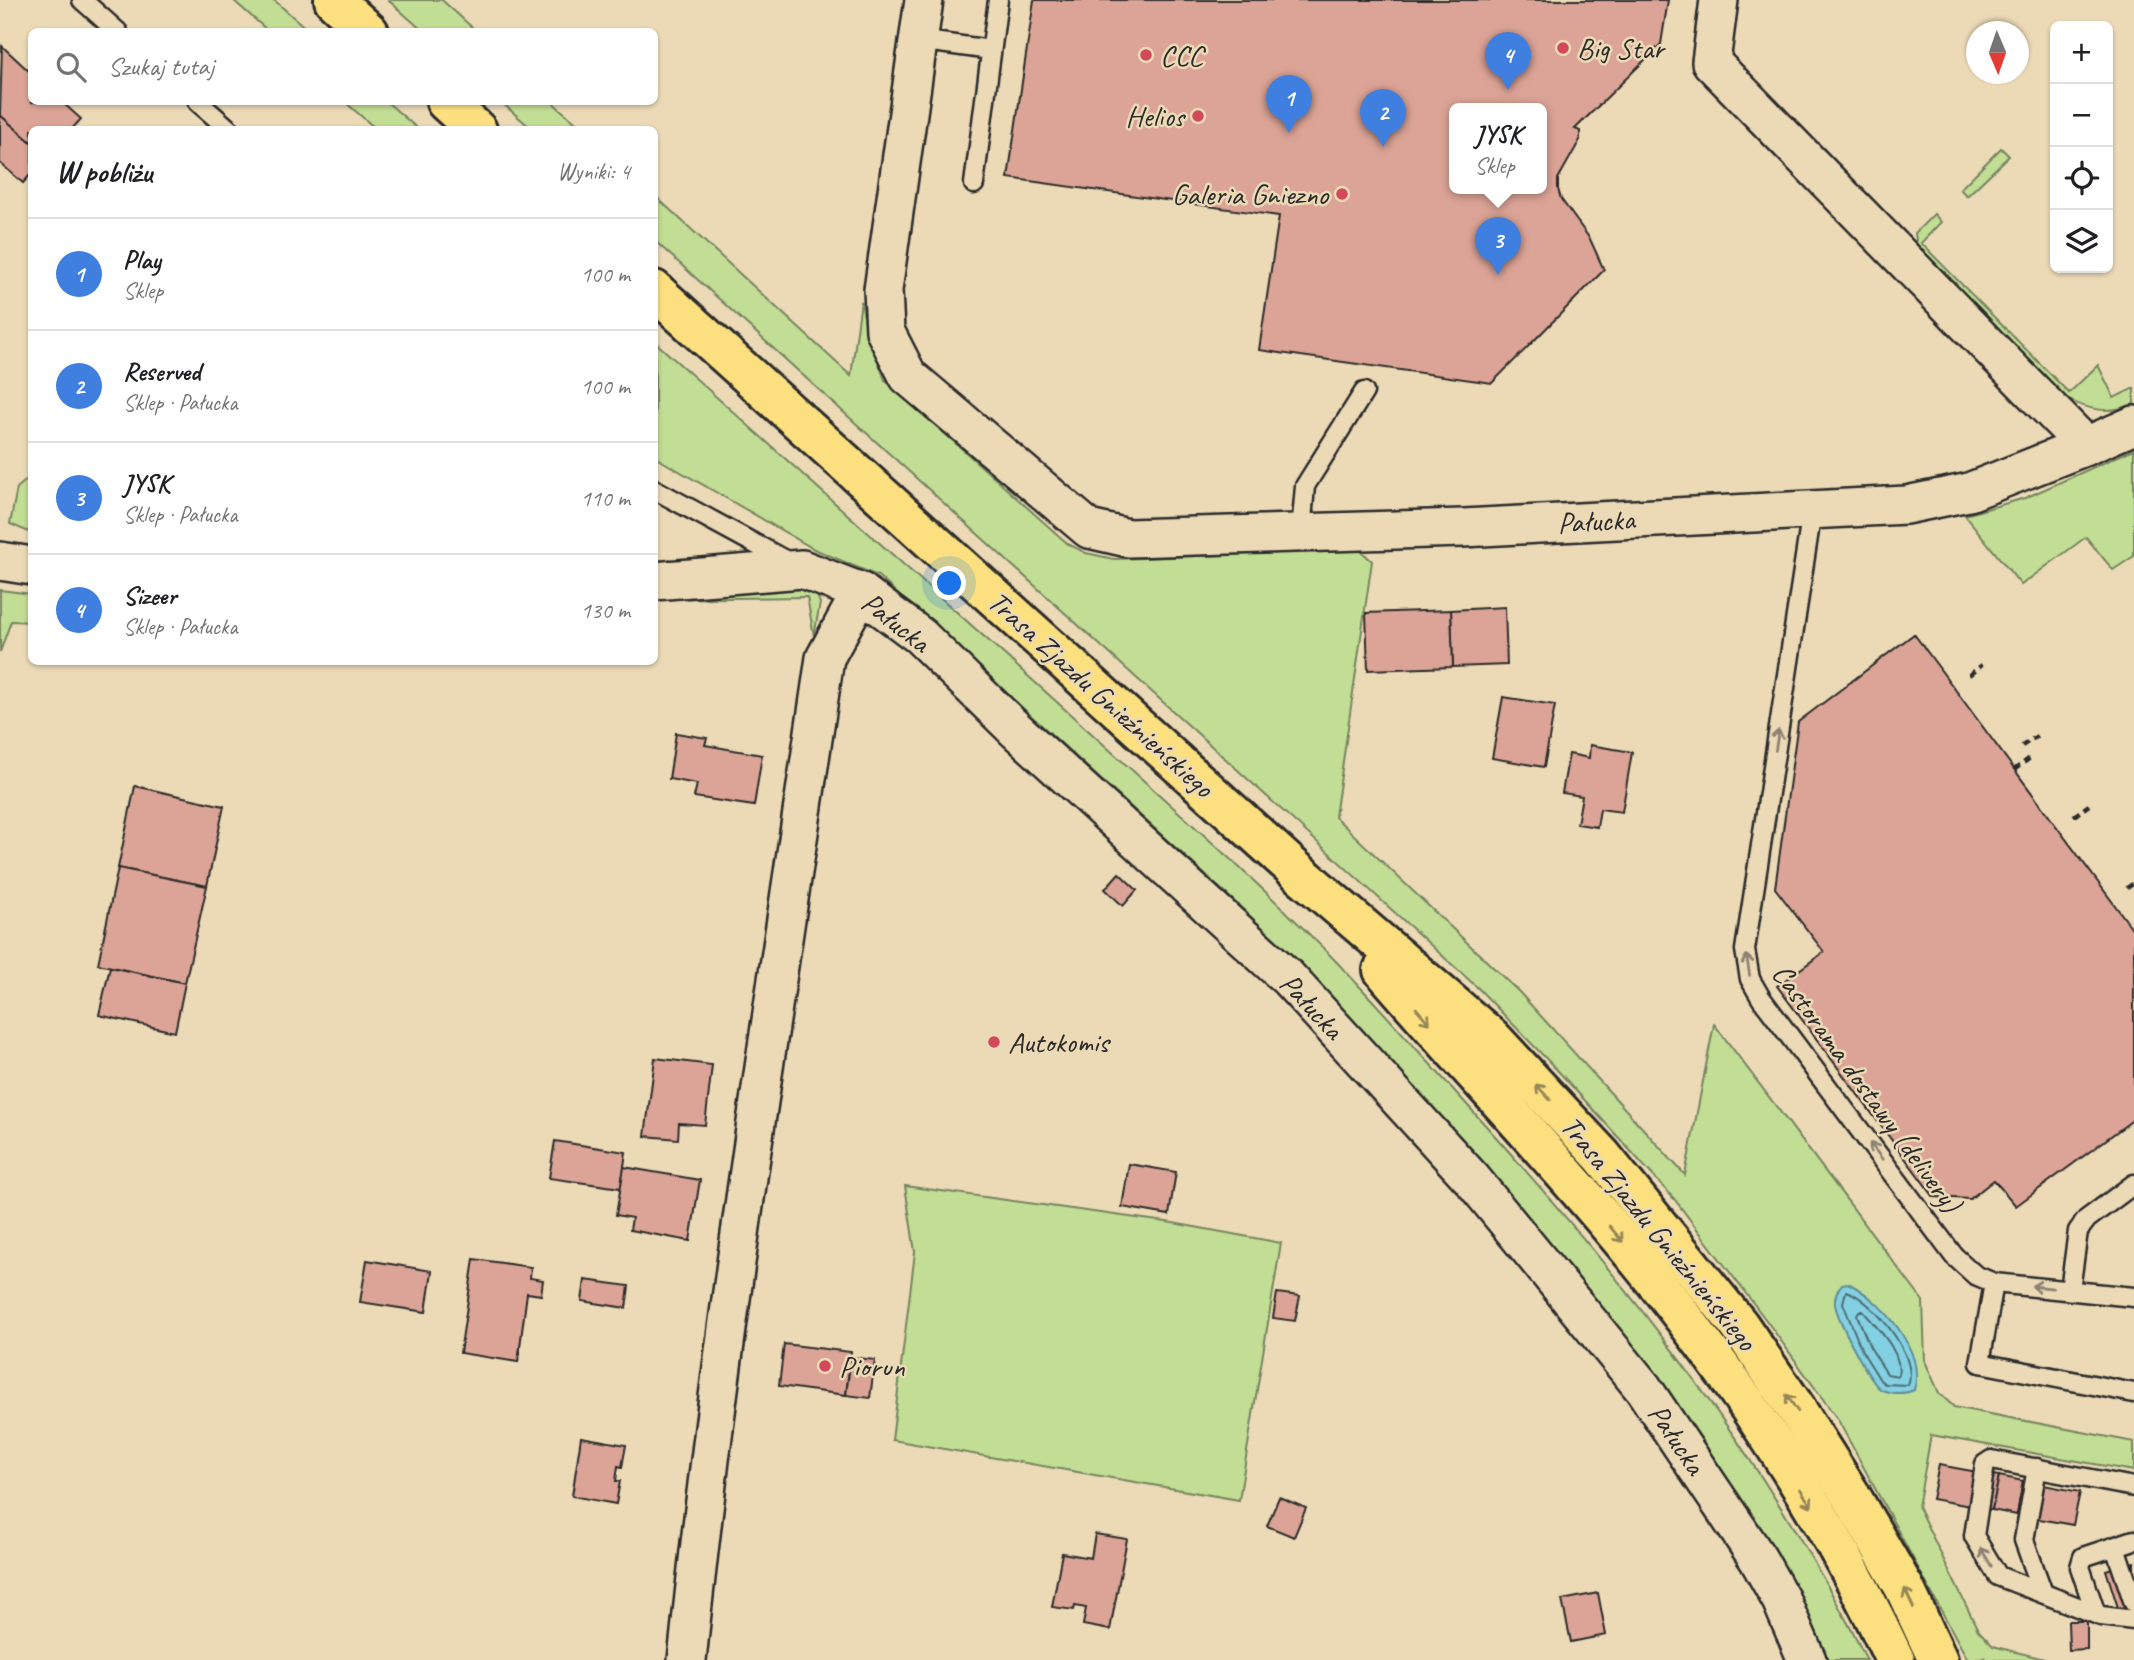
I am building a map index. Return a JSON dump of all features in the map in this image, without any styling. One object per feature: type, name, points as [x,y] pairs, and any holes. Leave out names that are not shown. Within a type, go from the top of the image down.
[{"type":"main road","points":[[334,0],[365,28]]},
{"type":"main road","points":[[449,105],[473,126]]},
{"type":"main road","name":"Trasa Zjazdu Gnieźnieńskiego","points":[[658,294],[1298,872],[1492,1038],[1602,1156],[1739,1325],[1850,1494],[1904,1587],[1938,1660]]},
{"type":"main road","name":"Trasa Zjazdu Gnieźnieńskiego","points":[[1298,872],[1465,1065],[1572,1182],[1639,1260],[1684,1319],[1742,1398],[1791,1472],[1835,1544],[1895,1660]]},
{"type":"street","name":"Pałucka","points":[[925,0],[883,290],[885,331],[908,376],[1089,529],[1128,538],[1463,528],[1906,505],[1969,492],[2134,425]]},
{"type":"street","points":[[1719,0],[1711,62],[2086,446]]},
{"type":"street","points":[[0,561],[28,565]]},
{"type":"street","name":"Pałucka","points":[[658,581],[802,569],[861,592],[920,636],[1015,729],[1288,978],[1472,1180],[1643,1388],[1758,1559],[1781,1600],[1807,1660]]},
{"type":"street","points":[[687,1660],[699,1542],[749,1169],[825,658],[861,592]]},
{"type":"lane","points":[[82,0],[114,28]]},
{"type":"lane","points":[[974,184],[998,0]]},
{"type":"lane","points":[[918,40],[991,50]]},
{"type":"lane","points":[[201,105],[225,126]]},
{"type":"lane","points":[[1301,532],[1305,486],[1364,392]]},
{"type":"lane","points":[[658,491],[802,569]]},
{"type":"lane","name":"Castorama dostawy (delivery)","points":[[1812,511],[1745,950],[1750,979],[1761,998],[1954,1256],[1975,1275],[1994,1283],[2134,1297]]},
{"type":"lane","points":[[2070,1290],[2078,1231],[2087,1219],[2134,1184]]},
{"type":"lane","points":[[1994,1283],[1980,1363],[2134,1393]]},
{"type":"lane","points":[[2134,1487],[1991,1460],[1985,1464],[1974,1536],[1998,1576],[2096,1615],[2134,1620]]},
{"type":"lane","points":[[2037,1468],[2024,1540],[2043,1594]]},
{"type":"lane","points":[[2096,1615],[2080,1567],[2083,1557],[2134,1540]]},
{"type":"lane","points":[[2115,1547],[2134,1603]]},
{"type":"path","points":[[1969,675],[1982,665]]},
{"type":"path","points":[[2022,747],[2037,736]]},
{"type":"path","points":[[2014,770],[2030,758]]},
{"type":"path","points":[[2074,816],[2089,805]]},
{"type":"path","points":[[2127,888],[2134,883]]},
{"type":"green space","points":[[233,0],[274,0],[306,28],[265,28]]},
{"type":"green space","points":[[388,0],[442,0],[473,28],[420,28]]},
{"type":"green space","points":[[348,105],[390,105],[415,126],[373,126]]},
{"type":"green space","points":[[504,105],[555,105],[580,126],[529,126]]},
{"type":"green space","points":[[2001,148],[2009,156],[1967,196],[1960,189]]},
{"type":"green space","points":[[658,199],[851,376],[861,301],[866,328],[885,380],[1068,544],[1086,553],[1114,559],[1360,550],[1372,561],[1335,817],[1519,992],[1685,1175],[1714,1024],[1923,1301],[1925,1361],[1939,1393],[1954,1407],[2134,1442],[2134,1471],[1931,1435],[1918,1507],[1978,1630],[1993,1646],[2048,1660],[1987,1660],[1985,1657],[1968,1660],[1838,1420],[1766,1320],[1675,1200],[1560,1073],[1479,989],[658,244]]},
{"type":"green space","points":[[1934,214],[1941,222],[1921,243],[2069,393],[2098,365],[2114,398],[2134,388],[2134,404],[2100,410],[2066,398],[1917,248],[1915,233]]},
{"type":"green space","points":[[658,345],[1235,863],[1325,950],[1377,1005],[1519,1162],[1630,1296],[1683,1365],[1781,1507],[1826,1582],[1867,1660],[1822,1660],[1667,1400],[1591,1295],[1489,1170],[1307,972],[1235,902],[878,576],[814,549],[658,459]]},
{"type":"green space","points":[[2134,449],[2134,556],[2113,570],[2086,537],[2021,585],[1965,515],[2025,498]]},
{"type":"green space","points":[[28,479],[28,532],[10,524],[17,488]]},
{"type":"green space","points":[[803,587],[816,593],[820,603],[814,636],[807,597],[658,599],[658,588]]},
{"type":"green space","points":[[0,590],[28,594],[28,622],[11,621],[0,652]]},
{"type":"green space","points":[[905,1186],[1173,1223],[1281,1243],[1239,1500],[892,1440],[915,1252]]},
{"type":"water","points":[[1848,1283],[1874,1301],[1898,1328],[1913,1359],[1916,1375],[1914,1390],[1894,1393],[1882,1390],[1870,1377],[1848,1336],[1835,1304],[1839,1288]]},
{"type":"building","name":"Galeria Gniezno","points":[[1034,0],[1668,0],[1661,44],[1575,129],[1580,131],[1580,140],[1558,179],[1561,199],[1590,239],[1604,270],[1492,383],[1259,350],[1279,216],[1008,178]]},
{"type":"building","points":[[2,46],[28,70],[28,105],[65,105],[81,119],[75,126],[28,126],[28,140],[0,115]]},
{"type":"building","points":[[0,115],[28,140],[28,177],[23,183],[0,163]]},
{"type":"building","points":[[1505,607],[1507,665],[1453,667],[1451,610]]},
{"type":"building","points":[[1451,610],[1453,667],[1368,670],[1366,613]]},
{"type":"building","points":[[1914,634],[2134,931],[2134,1119],[2016,1206],[1994,1180],[1970,1199],[1934,1197],[1777,986],[1824,952],[1775,888],[1798,722]]},
{"type":"building","points":[[1503,697],[1555,705],[1544,767],[1492,758]]},
{"type":"building","points":[[676,733],[707,738],[705,745],[762,755],[754,806],[694,797],[697,784],[669,779]]},
{"type":"building","points":[[1590,745],[1632,752],[1622,812],[1600,809],[1597,827],[1577,824],[1582,796],[1562,793],[1569,754],[1589,758]]},
{"type":"building","points":[[135,786],[224,806],[207,886],[118,868]]},
{"type":"building","points":[[118,868],[207,886],[185,983],[98,964]]},
{"type":"building","points":[[1119,873],[1137,890],[1123,906],[1105,889]]},
{"type":"building","points":[[110,967],[185,983],[175,1032],[99,1015]]},
{"type":"building","points":[[655,1058],[712,1065],[705,1125],[679,1123],[678,1139],[645,1136]]},
{"type":"building","points":[[555,1141],[626,1152],[621,1188],[549,1178]]},
{"type":"building","points":[[1129,1164],[1176,1172],[1169,1215],[1122,1207]]},
{"type":"building","points":[[624,1167],[700,1180],[690,1241],[630,1230],[632,1218],[616,1215]]},
{"type":"building","points":[[474,1259],[531,1267],[530,1278],[543,1280],[541,1295],[527,1293],[518,1362],[460,1353]]},
{"type":"building","points":[[367,1260],[432,1271],[426,1312],[360,1302]]},
{"type":"building","points":[[585,1280],[629,1286],[626,1308],[582,1301]]},
{"type":"building","points":[[1277,1293],[1300,1296],[1295,1321],[1273,1318]]},
{"type":"building","points":[[784,1344],[851,1352],[846,1395],[779,1386]]},
{"type":"building","points":[[851,1357],[875,1360],[870,1398],[846,1395]]},
{"type":"building","points":[[581,1437],[626,1445],[622,1467],[618,1466],[616,1481],[620,1481],[616,1504],[572,1496]]},
{"type":"building","points":[[1939,1465],[1999,1476],[1992,1510],[1932,1499]]},
{"type":"building","points":[[1999,1476],[2023,1481],[2017,1515],[1992,1510]]},
{"type":"building","points":[[2023,1481],[2080,1492],[2073,1525],[2017,1515]]},
{"type":"building","points":[[1279,1497],[1306,1508],[1294,1537],[1267,1526]]},
{"type":"building","points":[[1095,1534],[1127,1539],[1110,1630],[1083,1625],[1086,1608],[1075,1606],[1074,1610],[1052,1607],[1062,1553],[1091,1558]]},
{"type":"building","points":[[2134,1562],[2134,1610],[2120,1614],[2106,1570]]},
{"type":"building","points":[[1598,1593],[1606,1635],[1571,1642],[1562,1600]]},
{"type":"building","points":[[2068,1621],[2087,1621],[2087,1649],[2069,1650]]},
{"type":"place","name":"Big Star","points":[[1563,48]]},
{"type":"place","name":"CCC","points":[[1146,55]]},
{"type":"place","name":"Sizeer","points":[[1508,90]]},
{"type":"place","name":"Helios","points":[[1198,116]]},
{"type":"place","name":"Play","points":[[1289,133]]},
{"type":"place","name":"Reserved","points":[[1383,147]]},
{"type":"place","name":"Galeria Gniezno","points":[[1342,194]]},
{"type":"place","name":"JYSK","points":[[1498,275]]},
{"type":"place","name":"Autokomis","points":[[994,1042]]},
{"type":"place","name":"Piorun","points":[[825,1366]]}]
